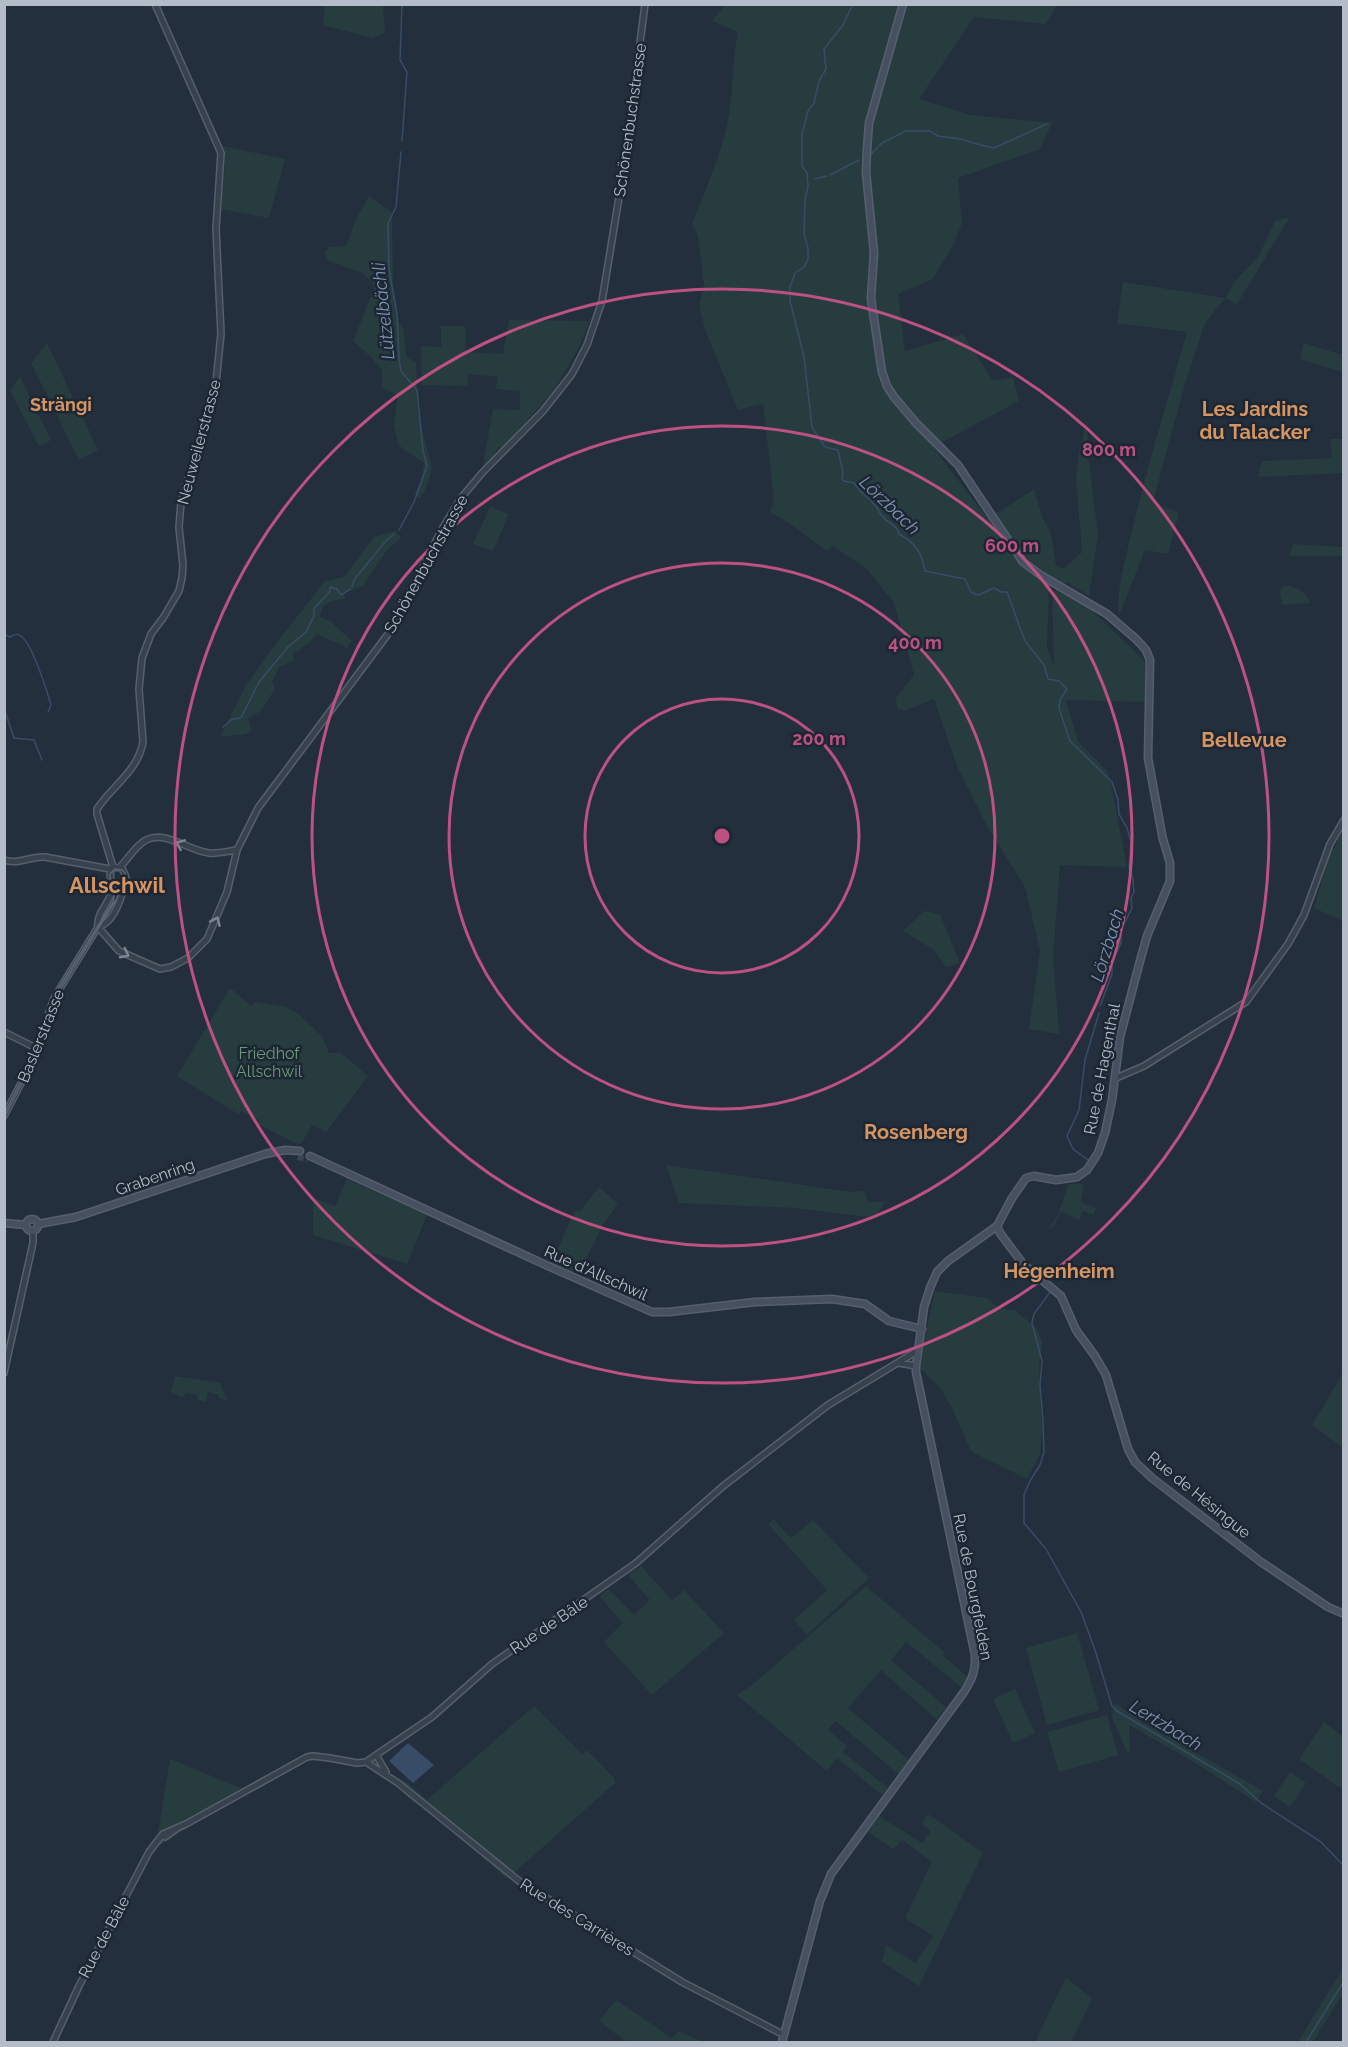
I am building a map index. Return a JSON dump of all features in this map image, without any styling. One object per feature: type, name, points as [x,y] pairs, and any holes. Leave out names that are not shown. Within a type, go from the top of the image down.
[{"type":"main road","name":"Rue de Hagenthal","points":[[903,4],[869,123],[867,150],[866,171],[874,253],[871,299],[882,372],[894,398],[958,465],[1023,562],[1042,576],[1107,614],[1136,639],[1148,655],[1150,665],[1148,759],[1167,863],[1166,890],[1147,936],[1118,1046],[1116,1078],[1105,1133],[1098,1153],[1087,1170],[1069,1180],[1029,1176],[1016,1190],[997,1226]]},
{"type":"main road","name":"Grabenring","points":[[38,1224],[76,1217],[279,1151],[299,1154]]},
{"type":"main road","name":"Rue d'Allschwil","points":[[311,1158],[652,1312],[755,1302],[832,1299],[865,1304],[889,1321],[922,1329]]},
{"type":"main road","points":[[32,1219],[38,1224],[37,1229],[33,1232],[28,1230],[26,1225],[27,1221],[32,1219]]},
{"type":"main road","points":[[4,1223],[26,1225]]},
{"type":"main road","name":"Rue de Hésingue","points":[[997,1226],[1027,1268],[1061,1296],[1076,1329],[1100,1364],[1112,1390],[1128,1449],[1135,1462],[1152,1478],[1261,1562],[1328,1607],[1344,1614]]},
{"type":"main road","name":"Rue de Bourgfelden","points":[[782,2043],[820,1901],[831,1874],[964,1692],[976,1668],[916,1366],[927,1298],[937,1272],[948,1261],[997,1226]]},
{"type":"street","name":"Neuweilerstrasse","points":[[114,868],[97,809],[129,771],[141,750],[143,742],[140,689],[142,658],[151,634],[179,591],[182,579],[183,565],[179,527],[181,502],[215,392],[220,344],[216,229],[221,153],[155,4]]},
{"type":"street","name":"Schönenbuchstrasse","points":[[98,927],[119,951],[160,969],[180,963],[193,954],[207,939],[227,892],[237,850],[268,793],[330,714],[391,630],[442,529],[461,498],[565,385],[585,350],[599,311],[609,267],[645,4]]},
{"type":"street","points":[[1116,1078],[1144,1066],[1246,1002],[1287,944],[1304,915],[1330,844],[1344,820]]},
{"type":"street","points":[[4,860],[17,862],[38,856],[114,868],[124,870],[126,878],[121,896],[109,920],[103,926],[98,927],[98,918],[112,891],[114,868],[147,840],[155,838],[169,840],[199,852],[211,854],[237,850]]},
{"type":"street","name":"Baslerstrasse","points":[[4,1116],[31,1064],[54,998],[98,927]]},
{"type":"street","points":[[4,1032],[36,1048]]},
{"type":"street","points":[[4,1373],[33,1243],[33,1232]]},
{"type":"street","name":"Rue de Bâle","points":[[53,2043],[79,1986],[149,1852],[163,1834],[307,1757],[366,1762],[432,1717],[492,1665],[636,1563],[722,1487],[828,1405],[917,1351]]},
{"type":"street","points":[[898,1363],[916,1366]]},
{"type":"street","name":"Rue des Carrières","points":[[376,1755],[387,1774]]},
{"type":"street","name":"Rue des Carrières","points":[[366,1762],[387,1774],[519,1881],[682,1982],[784,2035]]},
{"type":"green space","points":[[325,5],[383,5],[385,33],[372,38],[323,25]]},
{"type":"green space","points":[[725,5],[1057,5],[1046,24],[974,17],[919,99],[970,115],[1053,121],[1040,149],[958,178],[962,223],[953,245],[933,279],[898,294],[905,351],[963,334],[993,381],[1013,377],[1019,401],[933,447],[988,519],[1034,489],[1042,516],[1051,534],[1056,565],[1063,569],[1082,552],[1076,479],[1079,453],[1087,420],[1089,463],[1098,535],[1089,596],[1069,583],[1049,586],[1047,648],[1054,665],[1052,592],[1057,590],[1089,608],[1145,661],[1145,702],[1066,700],[1078,741],[1107,771],[1127,867],[1060,865],[1053,959],[1059,1034],[1029,1029],[1040,950],[1025,887],[987,826],[958,768],[934,699],[904,711],[898,709],[895,699],[914,675],[894,603],[867,569],[833,546],[827,551],[770,512],[774,500],[763,404],[738,410],[706,332],[699,306],[704,285],[698,236],[692,224],[717,159],[729,111],[738,32],[712,21]]},
{"type":"green space","points":[[223,146],[285,159],[269,218],[221,209],[225,163]]},
{"type":"green space","points":[[369,196],[392,212],[393,288],[399,322],[403,328],[407,357],[416,363],[418,413],[432,467],[427,486],[420,499],[415,493],[420,484],[424,463],[398,445],[394,424],[398,395],[382,388],[382,370],[353,341],[375,286],[363,273],[329,261],[324,253],[329,247],[346,246],[356,219]]},
{"type":"green space","points":[[1290,217],[1237,304],[1225,298],[1236,280],[1258,257],[1275,221]]},
{"type":"green space","points":[[1123,282],[1225,298],[1205,323],[1184,387],[1153,502],[1179,513],[1168,554],[1145,550],[1119,616],[1120,586],[1126,555],[1187,332],[1117,323]]},
{"type":"green space","points":[[509,320],[590,321],[577,351],[553,391],[502,449],[499,446],[492,458],[483,466],[493,409],[520,410],[520,391],[496,389],[498,377],[468,374],[467,386],[422,385],[421,346],[441,347],[441,326],[465,326],[466,352],[503,354]]},
{"type":"green space","points":[[47,343],[98,450],[79,460],[31,363]]},
{"type":"green space","points":[[1304,343],[1343,355],[1343,372],[1300,359]]},
{"type":"green space","points":[[21,376],[51,440],[39,446],[10,391]]},
{"type":"green space","points":[[1330,439],[1343,439],[1343,473],[1258,477],[1262,461],[1332,458]]},
{"type":"green space","points":[[490,507],[509,514],[493,551],[473,544]]},
{"type":"green space","points":[[396,531],[401,538],[387,550],[363,586],[343,594],[346,598],[328,603],[321,612],[320,617],[330,621],[352,641],[347,648],[317,634],[293,654],[294,661],[279,667],[272,682],[275,689],[262,710],[248,719],[252,730],[246,734],[220,737],[245,687],[325,581],[344,577],[374,537]]},
{"type":"green space","points":[[1293,544],[1343,547],[1343,556],[1289,556]]},
{"type":"green space","points":[[1284,585],[1300,590],[1310,603],[1282,605],[1280,592]]},
{"type":"green space","points":[[1343,829],[1344,921],[1314,908],[1328,861]]},
{"type":"green space","points":[[924,911],[940,914],[960,963],[946,967],[933,949],[903,931]]},
{"type":"green space","name":"Friedhof Allschwil","points":[[230,988],[251,1006],[256,1002],[286,1007],[297,1013],[322,1036],[329,1053],[341,1053],[368,1076],[326,1132],[312,1125],[301,1144],[295,1143],[258,1124],[259,1120],[241,1111],[238,1114],[177,1076]]},
{"type":"green space","points":[[666,1165],[851,1192],[864,1191],[869,1202],[885,1202],[875,1218],[795,1208],[679,1203]]},
{"type":"green space","points":[[347,1179],[427,1215],[407,1264],[313,1235],[313,1198],[335,1206]]},
{"type":"green space","points":[[1078,1183],[1084,1185],[1081,1202],[1096,1208],[1094,1215],[1083,1211],[1079,1220],[1061,1211],[1053,1227],[1048,1229],[1058,1215],[1068,1185]]},
{"type":"green space","points":[[599,1187],[618,1204],[603,1224],[578,1276],[552,1263],[574,1211],[580,1211]]},
{"type":"green space","points":[[935,1291],[987,1298],[1000,1309],[1015,1310],[1038,1330],[1042,1343],[1039,1366],[1042,1429],[1040,1454],[1027,1479],[970,1449],[953,1410],[940,1388],[921,1369],[920,1359]]},
{"type":"green space","points":[[1343,1373],[1343,1448],[1312,1425]]},
{"type":"green space","points":[[175,1376],[220,1383],[227,1400],[208,1392],[206,1402],[198,1400],[196,1394],[186,1393],[183,1397],[177,1396],[171,1392]]},
{"type":"green space","points":[[773,1519],[791,1538],[813,1520],[869,1578],[807,1635],[794,1620],[827,1590],[768,1524]]},
{"type":"green space","points":[[641,1566],[672,1600],[684,1590],[724,1633],[652,1695],[604,1642],[623,1623],[599,1596],[609,1589],[634,1615],[650,1600],[628,1575]]},
{"type":"green space","points":[[866,1586],[945,1653],[943,1656],[968,1677],[961,1687],[906,1642],[891,1660],[946,1707],[937,1720],[881,1670],[848,1708],[909,1760],[898,1774],[836,1721],[828,1730],[847,1746],[843,1752],[888,1788],[882,1795],[837,1758],[827,1771],[737,1695],[752,1685]]},
{"type":"green space","points":[[1077,1633],[1099,1710],[1047,1725],[1026,1648]]},
{"type":"green space","points":[[1015,1689],[1035,1733],[1013,1743],[993,1699]]},
{"type":"green space","points":[[1115,1703],[1144,1723],[1263,1791],[1256,1802],[1194,1762],[1129,1725],[1130,1753],[1127,1752],[1112,1718]]},
{"type":"green space","points":[[534,1706],[582,1754],[587,1750],[614,1778],[615,1783],[507,1879],[427,1810],[408,1798],[399,1785],[398,1779],[407,1782],[427,1800]]},
{"type":"green space","points":[[1107,1715],[1118,1755],[1059,1772],[1047,1732]]},
{"type":"green space","points":[[1324,1722],[1343,1736],[1343,1790],[1299,1759]]},
{"type":"green space","points":[[170,1759],[246,1790],[156,1848]]},
{"type":"green space","points":[[1290,1772],[1306,1783],[1290,1807],[1274,1796]]},
{"type":"green space","points":[[928,1814],[983,1853],[919,1986],[882,1962],[886,1945],[916,1963],[933,1936],[905,1918],[932,1862],[902,1840],[893,1849],[868,1832],[879,1816],[922,1843],[931,1831],[922,1824]]},
{"type":"green space","points":[[1343,1968],[1343,1993],[1313,2042],[1298,2042]]},
{"type":"green space","points":[[1066,1977],[1092,1999],[1071,2042],[1035,2042]]},
{"type":"green space","points":[[616,2000],[672,2038],[679,2031],[703,2042],[627,2042],[599,2021]]},
{"type":"water","points":[[408,1743],[434,1765],[413,1783],[389,1761]]},
{"type":"waterway","name":"Lützelbächli","points":[[402,4],[400,60],[407,72],[402,141]]},
{"type":"waterway","name":"Lörzbach","points":[[853,4],[843,25],[824,49],[826,69],[819,81],[814,103],[808,111],[802,134],[802,166],[807,173],[808,186],[805,200],[804,234],[808,259],[804,267],[795,273],[790,287],[790,301],[804,357],[812,427],[825,447],[838,450],[843,473],[842,479],[854,483],[899,534],[913,544],[920,553],[925,571],[965,579],[971,592],[978,595],[994,588],[1007,592],[1025,641],[1044,665],[1048,679],[1059,681],[1067,689],[1060,700],[1059,708],[1070,741],[1112,782],[1118,800],[1119,814],[1127,828],[1131,842],[1129,868],[1134,892],[1131,898],[1132,908],[1121,930],[1121,943],[1112,963],[1112,974],[1100,1006]]},
{"type":"waterway","points":[[872,153],[882,143],[906,131],[930,131],[938,136],[961,139],[994,148],[1047,124]]},
{"type":"waterway","name":"Lützelbächli","points":[[399,530],[414,502],[427,466],[423,451],[417,390],[401,371],[397,314],[389,269],[388,223],[396,207],[401,152]]},
{"type":"waterway","points":[[830,175],[859,160]]},
{"type":"waterway","points":[[815,179],[827,176]]},
{"type":"waterway","name":"Lützelbächli","points":[[352,587],[354,580],[394,534]]},
{"type":"waterway","name":"Lützelbächli","points":[[223,727],[232,719],[241,718],[259,682],[288,647],[306,632],[314,616],[314,609],[330,591],[330,587],[337,589],[340,594],[350,589]]},
{"type":"waterway","points":[[4,634],[10,637],[18,634],[28,646],[38,666],[51,705],[48,712]]},
{"type":"waterway","points":[[6,714],[14,738],[34,740],[42,760]]},
{"type":"waterway","points":[[1088,1160],[1073,1149],[1067,1136],[1079,1110],[1085,1060],[1099,1013]]},
{"type":"waterway","name":"Lertzbach","points":[[1050,1292],[1034,1314],[1032,1323],[1042,1361],[1040,1385],[1044,1452],[1040,1465],[1024,1495],[1024,1523],[1046,1549],[1081,1612],[1112,1706],[1240,1784],[1261,1803],[1321,1842],[1344,1866]]},
{"type":"waterway","name":"Lertzbach","points":[[1306,2042],[1344,1981]]},
{"type":"tunnel","points":[[298,1157],[308,1160]]},
{"type":"tram line","points":[[4,1114],[30,1063],[53,997],[113,902],[114,894],[110,874],[115,869],[122,870],[126,879],[116,900],[55,998],[32,1064],[4,1118]]},
{"type":"district","name":"Strängi","points":[[61,404]]},
{"type":"district","name":"Les Jardins du Talacker","points":[[1255,420]]},
{"type":"district","name":"Bellevue","points":[[1244,740]]},
{"type":"district","name":"Allschwil","points":[[117,885]]},
{"type":"district","name":"Rosenberg","points":[[916,1132]]},
{"type":"district","name":"Hégenheim","points":[[1059,1271]]}]
